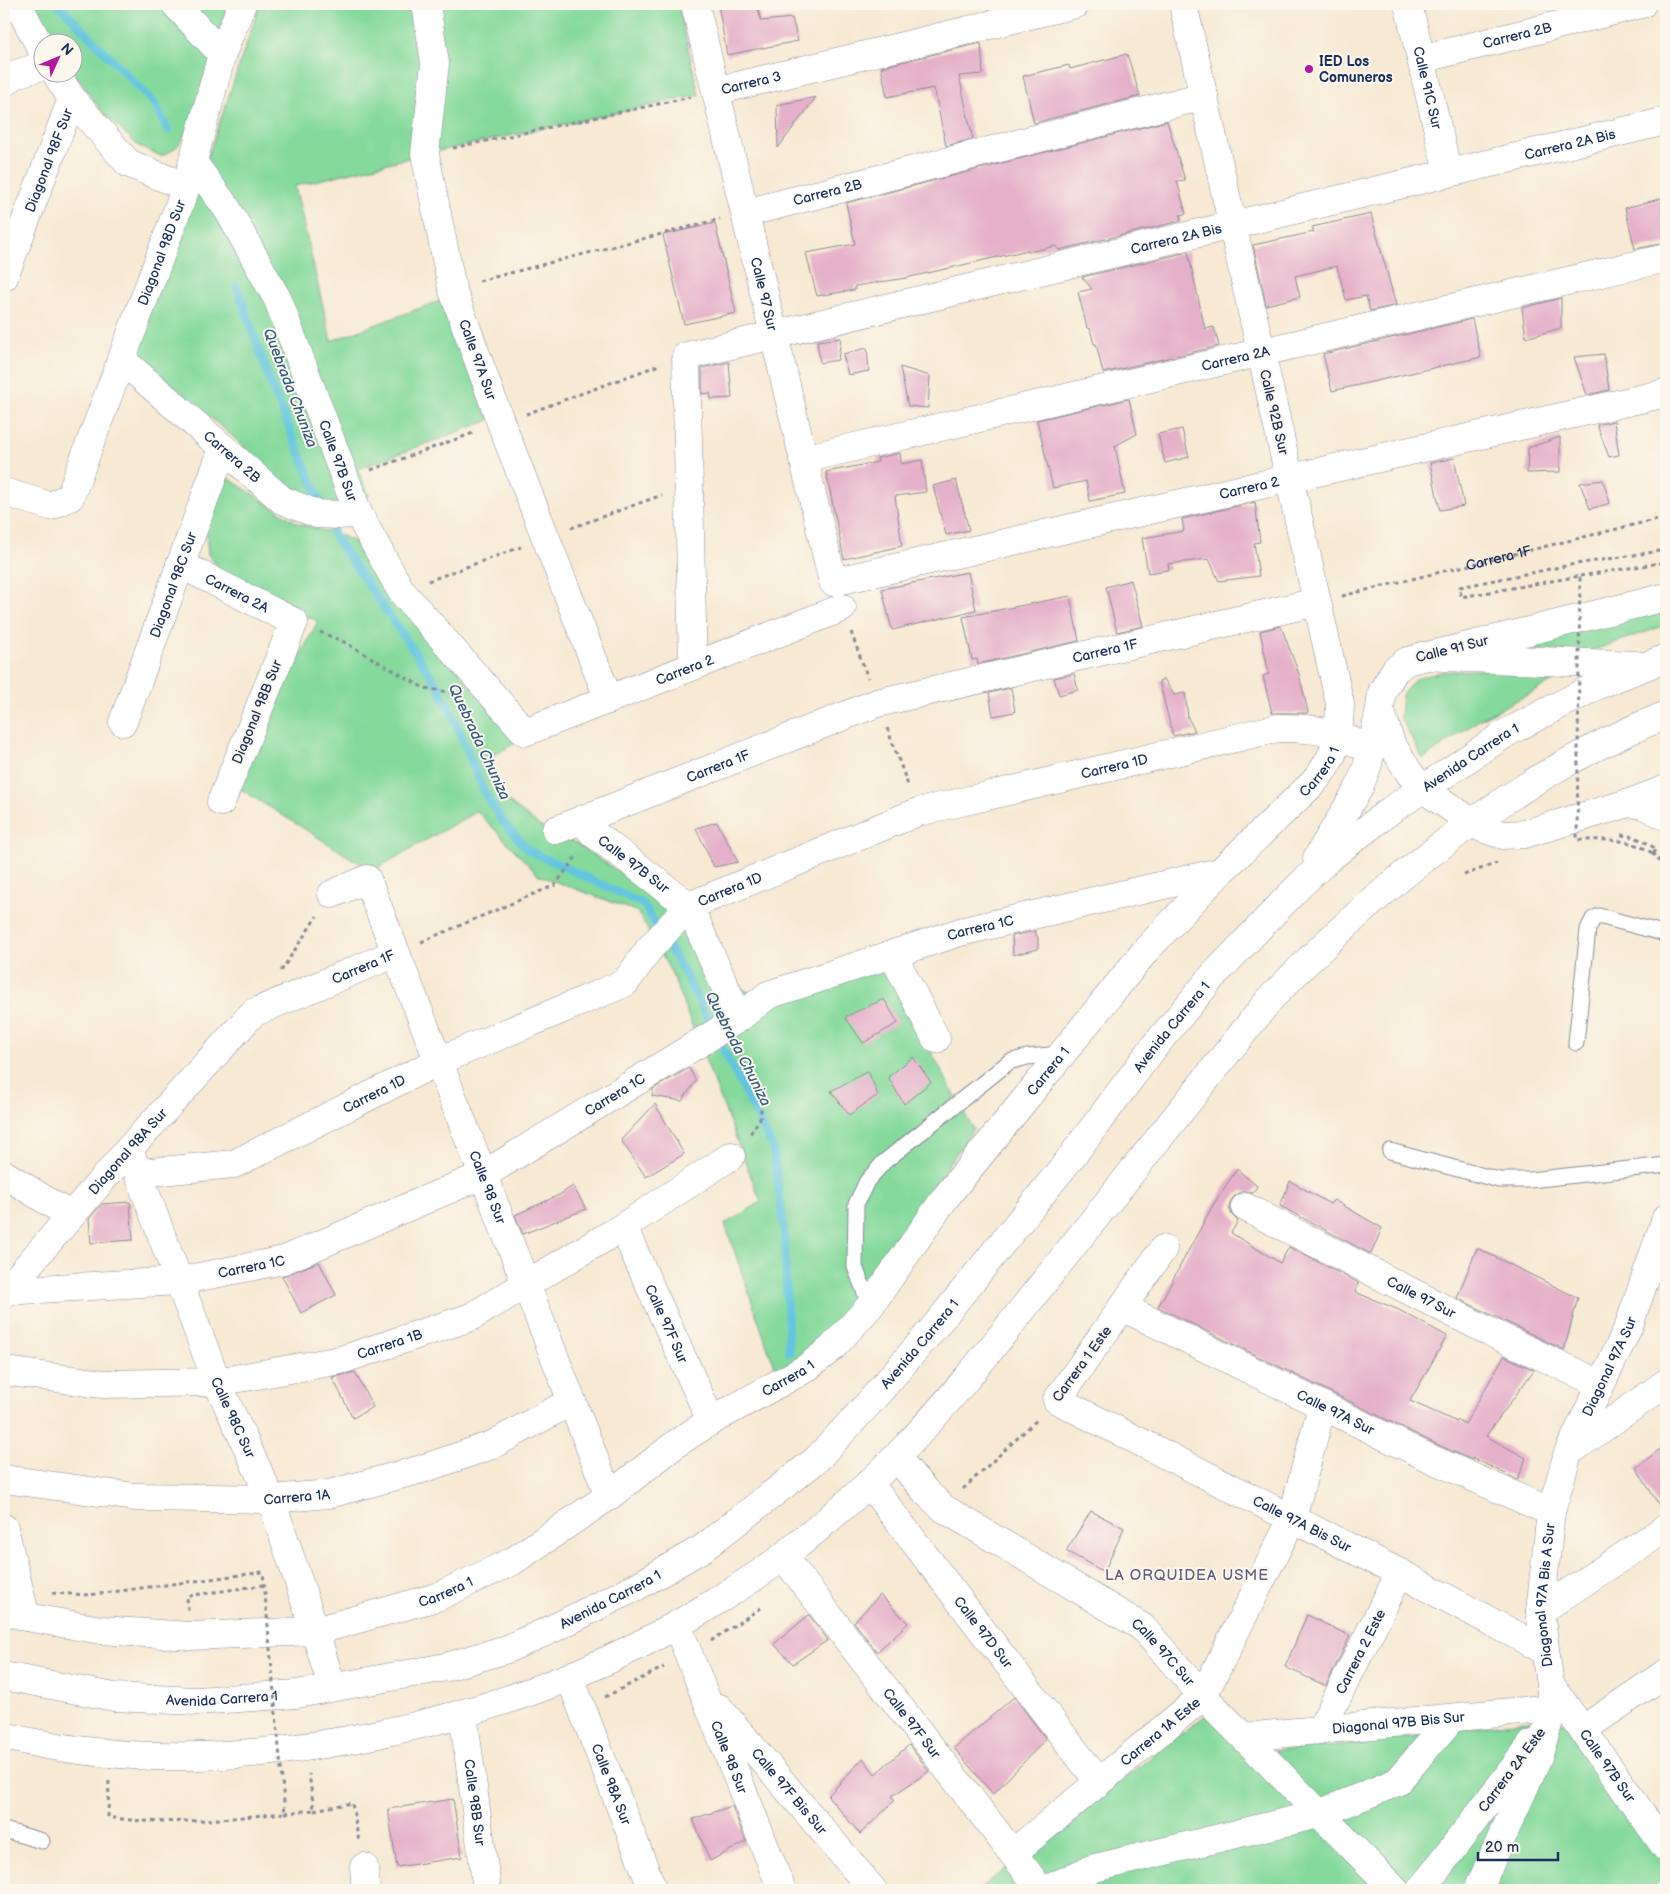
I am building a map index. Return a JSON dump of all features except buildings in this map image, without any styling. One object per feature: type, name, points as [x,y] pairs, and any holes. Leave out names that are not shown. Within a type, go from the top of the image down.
[{"type":"main road","points":[[14,4],[22,12],[33,32]]},
{"type":"main road","points":[[175,4],[222,54]]},
{"type":"main road","name":"Diagonal 98D Sur","points":[[4,492],[50,506],[70,497],[190,174],[222,54],[242,4]]},
{"type":"main road","name":"Calle 97A Sur","points":[[426,4],[435,64],[426,154],[452,288],[501,423],[608,700]]},
{"type":"main road","name":"Calle 97 Sur","points":[[695,4],[833,582]]},
{"type":"main road","name":"Carrera 3","points":[[716,91],[1007,13],[1076,4]]},
{"type":"main road","name":"Calle 92B Sur","points":[[1183,4],[1340,704],[1338,733]]},
{"type":"main road","name":"Calle 91C Sur","points":[[1408,4],[1448,173]]},
{"type":"main road","name":"Carrera 2B","points":[[1421,59],[1642,4]]},
{"type":"main road","points":[[4,83],[16,74],[32,69]]},
{"type":"main road","points":[[61,82],[72,99],[128,163],[190,174]]},
{"type":"main road","name":"Carrera 2B","points":[[745,213],[1204,96]]},
{"type":"main road","name":"Diagonal 98F Sur","points":[[4,277],[72,99]]},
{"type":"main road","name":"Carrera 2A Bis","points":[[693,666],[686,356],[1666,121]]},
{"type":"main road","name":"Calle 97B Sur","points":[[190,174],[228,210],[278,300],[338,514],[401,591],[525,732]]},
{"type":"main road","name":"Carrera 2A","points":[[803,458],[1666,258]]},
{"type":"main road","name":"Carrera 2B","points":[[121,359],[282,500],[338,514]]},
{"type":"main road","name":"Carrera 2","points":[[833,582],[1666,393]]},
{"type":"main road","name":"Diagonal 98C Sur","points":[[123,722],[223,448]]},
{"type":"main road","name":"Carrera 2A","points":[[180,564],[294,622]]},
{"type":"main road","name":"Calle 91 Sur","points":[[1666,598],[1407,661],[1395,670],[1386,683],[1380,710],[1384,727],[1399,759],[1422,788],[1473,823],[1503,835],[1524,834],[1629,804],[1643,805],[1666,816]]},
{"type":"main road","name":"Carrera 1F","points":[[556,830],[878,703],[1317,602]]},
{"type":"main road","name":"Carrera 2","points":[[525,732],[842,608]]},
{"type":"main road","name":"Diagonal 98B Sur","points":[[221,802],[294,622]]},
{"type":"main road","points":[[1422,656],[1656,662]]},
{"type":"main road","name":"Avenida Carrera 1","points":[[4,1676],[114,1697],[196,1701],[297,1694],[446,1667],[507,1649],[552,1630],[636,1587],[703,1548],[816,1460],[869,1403],[932,1330],[1069,1160],[1154,1047],[1212,977],[1298,887],[1358,835],[1422,788],[1508,732],[1598,685],[1656,662]]},
{"type":"main road","points":[[1298,887],[1354,797],[1368,764],[1380,710]]},
{"type":"main road","points":[[4,1736],[141,1756],[222,1755],[298,1748],[359,1738],[463,1714],[570,1678],[677,1625],[783,1556],[869,1483],[896,1457],[976,1367],[1270,998],[1341,929],[1473,823],[1555,769],[1598,745],[1666,715]]},
{"type":"main road","name":"Carrera 1D","points":[[134,1161],[234,1164],[439,1061],[625,983],[650,948],[681,914],[918,812],[1278,728],[1323,730],[1338,733],[1357,742],[1371,752]]},
{"type":"main road","name":"Carrera 1","points":[[15,1614],[102,1630],[190,1636],[315,1631],[437,1597],[513,1561],[609,1496],[677,1443],[711,1421],[805,1369],[832,1348],[870,1306],[945,1198],[1147,949],[1220,872],[1312,784],[1335,752],[1338,733]]},
{"type":"main road","points":[[1629,804],[1666,789]]},
{"type":"main road","name":"Calle 97B Sur","points":[[582,819],[593,833],[681,914]]},
{"type":"main road","name":"Carrera 1C","points":[[5,1292],[179,1281],[284,1260],[483,1175],[725,1027],[768,994],[960,932],[1220,872]]},
{"type":"main road","name":"Calle 98 Sur","points":[[332,894],[368,879],[609,1496]]},
{"type":"main road","points":[[681,914],[725,1027]]},
{"type":"main road","name":"Carrera 1F","points":[[253,1013],[396,953]]},
{"type":"main road","points":[[893,955],[936,1039]]},
{"type":"main road","name":"Diagonal 98A Sur","points":[[5,1292],[71,1216],[134,1161],[253,1013]]},
{"type":"main road","name":"Carrera 1B","points":[[4,1371],[103,1384],[217,1382],[341,1360],[472,1317],[623,1227],[731,1156]]},
{"type":"main road","name":"Calle 98C Sur","points":[[134,1161],[217,1382],[271,1499],[332,1687]]},
{"type":"main road","points":[[4,1174],[71,1216]]},
{"type":"main road","name":"Calle 97 Sur","points":[[1245,1207],[1488,1331],[1600,1384]]},
{"type":"main road","name":"Diagonal 97A Sur","points":[[1551,1512],[1568,1453],[1628,1328],[1666,1218]]},
{"type":"main road","name":"Calle 97F Sur","points":[[623,1227],[711,1421]]},
{"type":"main road","name":"Carrera 1 Este","points":[[1057,1400],[1163,1248]]},
{"type":"main road","name":"Calle 97A Sur","points":[[1122,1307],[1322,1406],[1551,1512]]},
{"type":"main road","points":[[1568,1453],[1666,1383]]},
{"type":"main road","name":"Calle 97A Bis Sur","points":[[1057,1400],[1400,1574],[1544,1650]]},
{"type":"main road","name":"Carrera 1A","points":[[4,1479],[135,1497],[271,1499],[329,1494],[422,1470],[492,1445],[572,1401]]},
{"type":"main road","name":"Carrera 1A Este","points":[[1013,1853],[1203,1696],[1292,1519],[1322,1406]]},
{"type":"main road","name":"Calle 97C Sur","points":[[896,1457],[926,1492],[943,1508],[1142,1627],[1203,1696],[1395,1890]]},
{"type":"main road","name":"Calle 97D Sur","points":[[869,1483],[1098,1781]]},
{"type":"main road","name":"Diagonal 97A Bis A Sur","points":[[1550,1704],[1540,1611],[1551,1512]]},
{"type":"main road","points":[[4,1528],[15,1614]]},
{"type":"main road","points":[[1540,1611],[1666,1528]]},
{"type":"main road","name":"Calle 97F Sur","points":[[783,1556],[1041,1890]]},
{"type":"main road","name":"Carrera 2 Este","points":[[1320,1731],[1400,1574]]},
{"type":"main road","name":"Calle 98 Sur","points":[[677,1625],[782,1890]]},
{"type":"main road","points":[[1582,1730],[1666,1673]]},
{"type":"main road","name":"Calle 98A Sur","points":[[570,1678],[654,1890]]},
{"type":"main road","name":"Calle 97F Bis Sur","points":[[705,1692],[872,1890]]},
{"type":"main road","points":[[1478,1890],[1538,1757],[1550,1704]]},
{"type":"main road","name":"Calle 97B Sur","points":[[1550,1704],[1582,1730],[1661,1830]]},
{"type":"main road","name":"Diagonal 97B Bis Sur","points":[[1244,1737],[1452,1718],[1550,1704]]},
{"type":"main road","name":"Carrera 2A Este","points":[[1421,1890],[1550,1704]]},
{"type":"main road","name":"Calle 98B Sur","points":[[463,1714],[487,1890]]},
{"type":"main road","points":[[1046,1890],[1091,1869],[1319,1814],[1397,1782],[1452,1718]]},
{"type":"lane","points":[[1576,1043],[1588,929],[1593,919],[1599,916],[1666,934]]},
{"type":"lane","points":[[870,1306],[855,1267],[856,1204],[867,1181],[884,1162],[1009,1062],[1027,1057],[1062,1054]]},
{"type":"lane","points":[[1390,1152],[1499,1180],[1530,1180],[1666,1165]]},
{"type":"lane","points":[[4,1830],[42,1841]]},
{"type":"path","name":"Carrera 3","points":[[426,154],[716,91]]},
{"type":"path","points":[[452,288],[745,213]]},
{"type":"path","name":"Carrera 1F","points":[[1317,602],[1666,517]]},
{"type":"path","points":[[1662,518],[1666,543]]},
{"type":"path","points":[[1666,550],[1570,565],[1460,587],[1460,597],[1666,562]]},
{"type":"path","points":[[1581,575],[1577,840],[1617,839],[1639,844],[1652,853],[1666,868]]},
{"type":"path","points":[[294,622],[344,642],[424,688],[456,694]]},
{"type":"path","points":[[1620,835],[1634,836],[1647,842],[1656,849],[1652,853]]},
{"type":"path","name":"Carrera 1F","points":[[396,953],[527,898],[556,882],[578,854]]},
{"type":"path","points":[[279,973],[332,894]]},
{"type":"path","points":[[725,1027],[761,1100],[761,1116],[749,1136]]},
{"type":"path","name":"Carrera 1 Este","points":[[943,1508],[1057,1400]]},
{"type":"path","points":[[52,1593],[89,1595],[263,1572],[285,1814]]},
{"type":"path","points":[[186,1596],[264,1585]]},
{"type":"path","points":[[109,1752],[108,1817],[134,1822],[211,1820],[285,1814],[352,1803],[365,1879]]},
{"type":"path","points":[[309,1773],[314,1810]]},
{"type":"green space","points":[[28,4],[229,4],[208,74],[189,125],[178,145],[170,152],[161,156],[137,145],[101,110],[80,82],[82,82],[82,32],[46,32]]},
{"type":"green space","points":[[260,4],[678,4],[699,95],[425,154],[295,186],[331,341],[445,299],[490,420],[358,469],[369,496],[328,504],[302,494],[273,478],[239,442],[134,352],[187,218]]},
{"type":"green space","points":[[228,478],[297,523],[342,536],[355,542],[516,743],[487,758],[506,800],[541,827],[572,841],[693,920],[726,969],[743,989],[766,1000],[884,965],[973,1129],[831,1336],[780,1383],[725,1224],[761,1202],[671,972],[638,912],[538,875],[477,811],[372,871],[234,785],[318,621],[230,584],[208,554],[205,522]]},
{"type":"green space","points":[[1666,607],[1666,625],[1588,652],[1484,648]]},
{"type":"green space","points":[[1493,669],[1558,679],[1482,718],[1423,759],[1400,717],[1402,695],[1415,679],[1441,672]]},
{"type":"green space","points":[[1206,1715],[1248,1753],[1360,1744],[1519,1721],[1568,1723],[1666,1842],[1666,1877],[1648,1890],[978,1890]]},
{"type":"waterway","name":"Quebrada Chuniza","points":[[58,4],[155,104],[168,130]]},
{"type":"waterway","name":"Quebrada Chuniza","points":[[237,287],[274,392],[323,508]]},
{"type":"waterway","name":"Quebrada Chuniza","points":[[328,521],[335,537],[437,684],[455,721],[484,792],[503,822],[528,850],[643,904],[685,974],[773,1148],[784,1229],[789,1352]]},
{"type":"place","name":"IED Los Comuneros","points":[[1309,69]]},
{"type":"district","name":"LA ORQUIDEA USME","points":[[1187,1575]]}]
